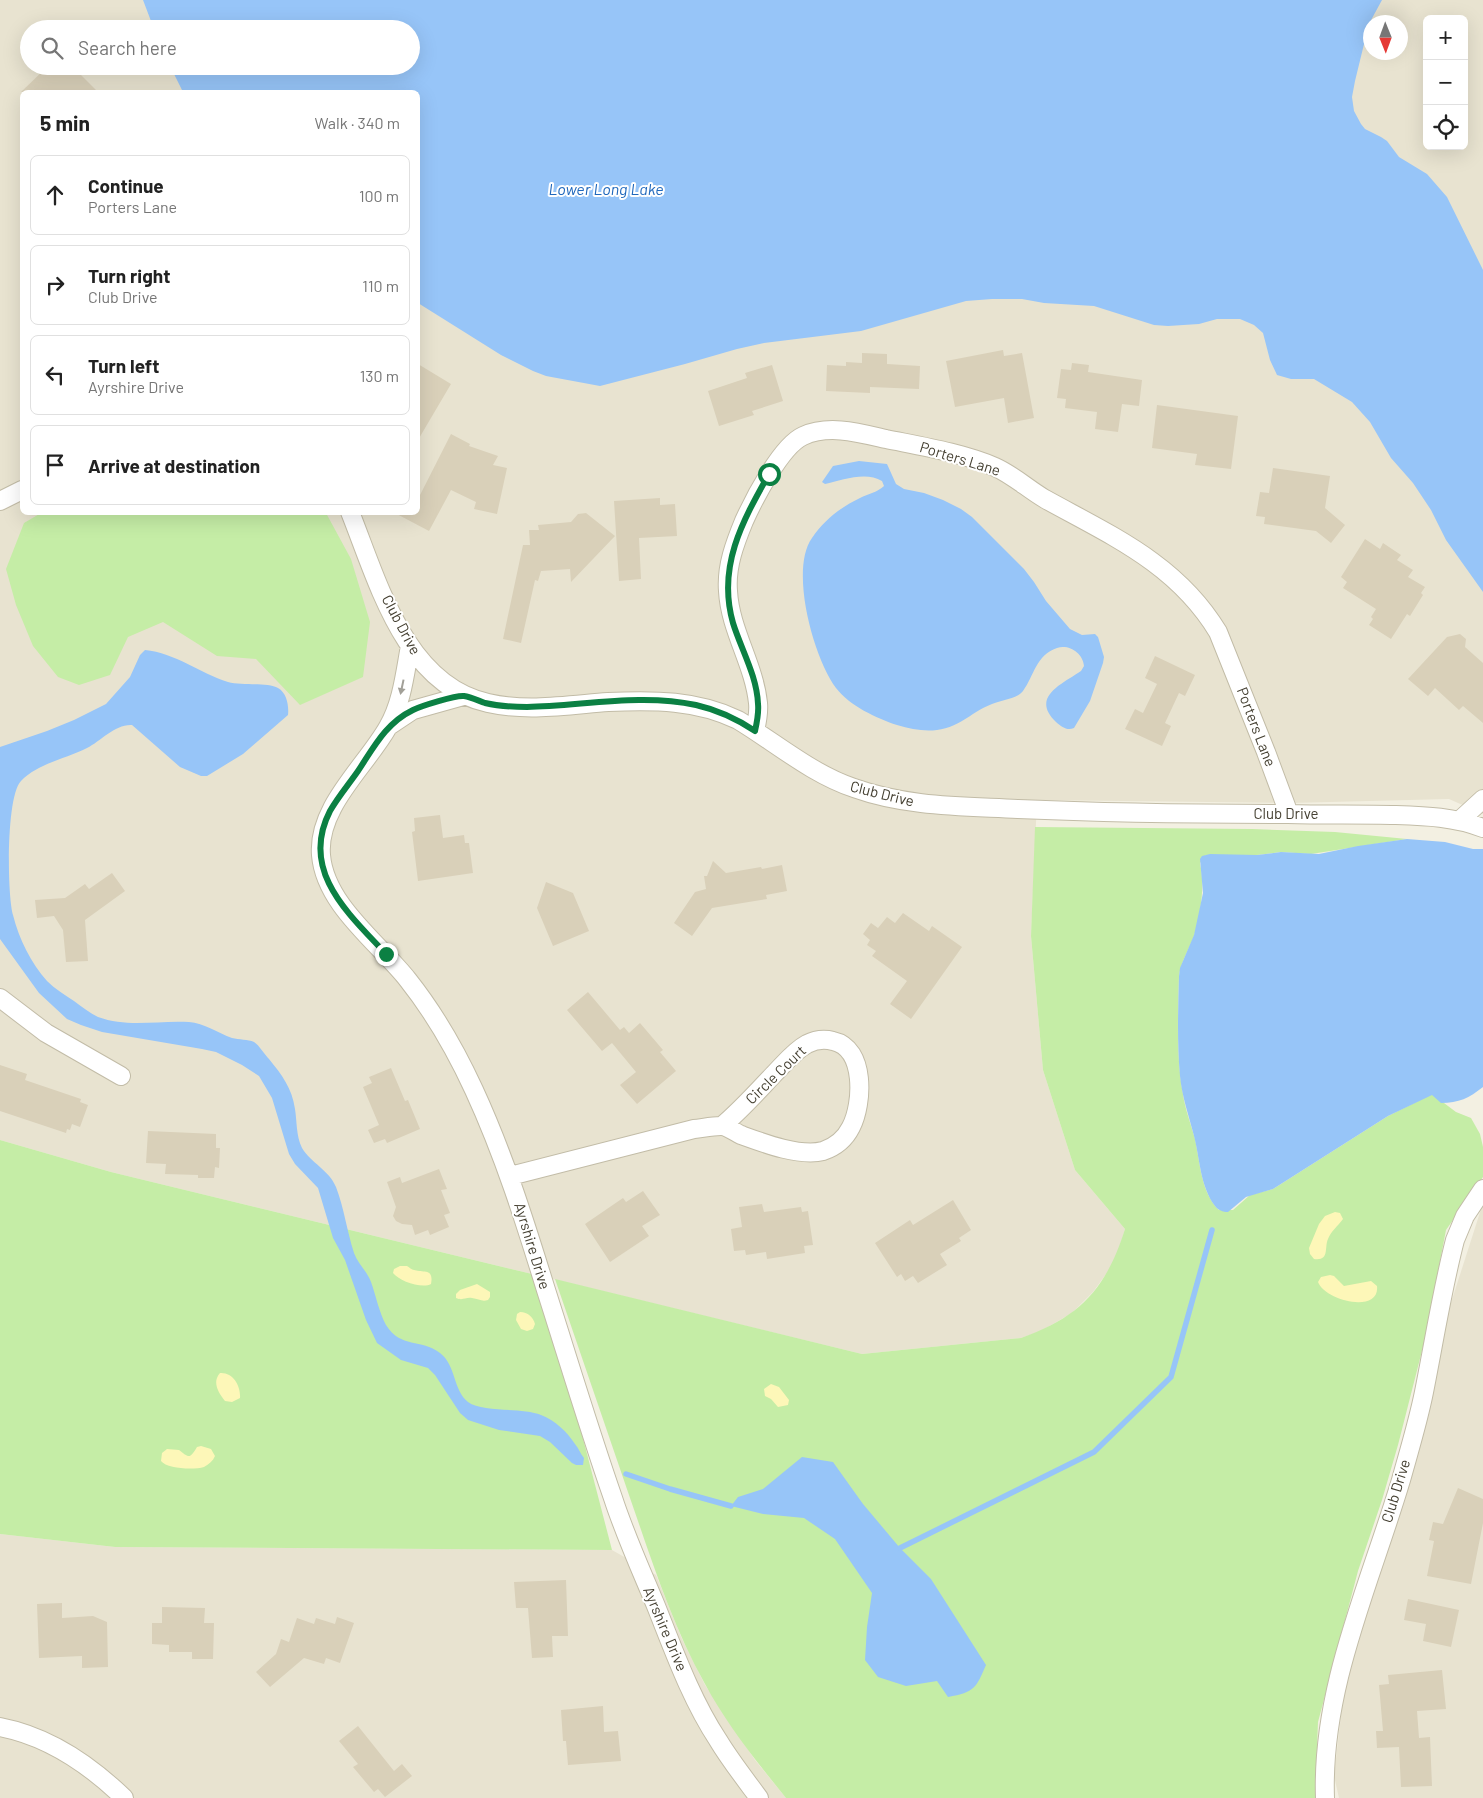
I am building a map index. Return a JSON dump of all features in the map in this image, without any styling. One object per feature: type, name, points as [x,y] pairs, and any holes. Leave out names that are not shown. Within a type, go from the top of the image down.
[{"type":"street","name":"Porters Lane","points":[[755,731],[758,704],[754,683],[729,606],[727,589],[732,553],[745,518],[756,497],[769,474],[793,443],[801,436],[814,432],[846,431],[919,446],[994,466],[1043,498],[1133,547],[1169,574],[1202,607],[1218,632],[1289,814]]},
{"type":"street","points":[[0,501],[20,491]]},
{"type":"street","name":"Club Drive","points":[[351,515],[386,601],[410,646],[421,662],[447,687],[463,696],[488,704],[524,707],[618,702],[677,702],[696,705],[724,714],[822,773],[852,788],[888,798],[944,806],[1048,810],[1428,816],[1459,821],[1483,828]]},
{"type":"street","name":"Ayrshire Drive","points":[[410,646],[399,701],[389,726],[330,811],[324,827],[321,844],[324,873],[342,906],[406,977],[437,1020],[476,1094],[510,1176],[604,1473],[626,1535],[695,1700],[716,1738],[758,1798]]},
{"type":"street","name":"Ayrshire Drive","points":[[389,726],[413,710],[463,696]]},
{"type":"street","points":[[1459,821],[1483,799]]},
{"type":"street","points":[[0,998],[46,1033],[121,1076]]},
{"type":"street","name":"Circle Court","points":[[510,1176],[694,1129],[722,1126],[759,1141],[799,1151],[818,1152],[836,1145],[844,1138],[856,1115],[859,1084],[854,1058],[850,1050],[835,1041],[826,1040],[807,1044],[788,1059],[737,1114],[722,1126]]},
{"type":"street","name":"Club Drive","points":[[1325,1798],[1328,1731],[1337,1685],[1424,1395],[1455,1240],[1465,1216],[1483,1189]]},
{"type":"street","points":[[0,1727],[32,1736],[83,1763],[124,1798]]},
{"type":"shaded area","points":[[0,0],[1483,0],[1483,814],[1449,799],[1290,803],[1037,800],[1031,936],[1043,1070],[1075,1170],[1125,1229],[1117,1255],[1093,1292],[1072,1313],[1041,1331],[1021,1338],[862,1354],[111,1172],[0,1140]]},
{"type":"shaded area","points":[[1483,1203],[1483,1798],[1339,1798],[1334,1776],[1345,1681],[1432,1390],[1448,1312]]},
{"type":"shaded area","points":[[0,1534],[115,1547],[612,1550],[656,1575],[682,1639],[705,1685],[755,1760],[786,1798],[0,1798]]},
{"type":"green space","points":[[38,515],[327,515],[351,559],[370,622],[363,677],[300,705],[256,659],[217,656],[163,622],[128,637],[110,675],[79,685],[58,677],[33,646],[16,605],[6,569],[24,523]]},
{"type":"green space","points":[[1035,827],[1252,829],[1335,832],[1407,839],[1311,854],[1281,852],[1257,855],[1206,855],[1200,863],[1202,900],[1199,918],[1179,976],[1178,1050],[1184,1100],[1205,1186],[1208,1195],[1219,1210],[1233,1210],[1250,1195],[1273,1189],[1388,1116],[1432,1094],[1456,1112],[1471,1118],[1480,1134],[1483,1147],[1483,1177],[1446,1230],[1425,1339],[1398,1445],[1358,1571],[1318,1722],[1315,1798],[786,1798],[753,1757],[723,1714],[682,1639],[655,1569],[555,1279],[862,1354],[1021,1338],[1059,1321],[1088,1298],[1109,1268],[1125,1229],[1075,1170],[1043,1070],[1031,936]]},
{"type":"green space","points":[[0,1140],[111,1172],[532,1274],[573,1400],[612,1550],[115,1547],[0,1534]]},
{"type":"sand","points":[[1335,1212],[1340,1213],[1343,1219],[1329,1236],[1324,1256],[1314,1259],[1310,1254],[1309,1248],[1319,1224],[1325,1216]]},
{"type":"sand","points":[[400,1266],[407,1266],[413,1270],[430,1273],[431,1284],[422,1286],[411,1283],[400,1279],[393,1273],[394,1269]]},
{"type":"sand","points":[[1334,1276],[1344,1286],[1371,1281],[1377,1286],[1376,1295],[1370,1300],[1351,1302],[1331,1295],[1318,1282],[1321,1277]]},
{"type":"sand","points":[[477,1284],[490,1292],[488,1300],[456,1298],[456,1294],[460,1290]]},
{"type":"sand","points":[[520,1312],[531,1317],[535,1324],[533,1329],[527,1331],[521,1329],[516,1320],[517,1314]]},
{"type":"sand","points":[[220,1373],[225,1373],[232,1377],[238,1385],[240,1398],[232,1402],[225,1401],[218,1391],[216,1383]]},
{"type":"sand","points":[[771,1384],[779,1387],[789,1400],[788,1405],[778,1407],[771,1399],[765,1396],[764,1389]]},
{"type":"sand","points":[[201,1446],[211,1449],[215,1456],[204,1467],[181,1468],[169,1466],[161,1461],[162,1453],[167,1449],[179,1450],[189,1456],[193,1454],[197,1447]]},
{"type":"water","name":"Lower Long Lake","points":[[143,0],[1382,0],[1374,15],[1363,15],[1363,48],[1352,97],[1354,111],[1365,129],[1387,141],[1399,157],[1427,174],[1447,197],[1483,270],[1483,592],[1446,540],[1431,510],[1413,483],[1391,458],[1370,422],[1352,402],[1314,379],[1291,379],[1277,375],[1270,360],[1263,333],[1254,325],[1240,319],[1217,319],[1199,324],[1168,326],[1154,325],[1094,306],[1044,303],[1022,299],[966,301],[861,331],[764,343],[600,386],[546,376],[501,355],[420,304],[420,90],[182,90],[174,75],[420,75],[420,20],[151,20]]},
{"type":"water","points":[[859,461],[887,464],[896,484],[904,489],[924,493],[943,500],[972,517],[1024,569],[1046,601],[1070,629],[1082,635],[1095,634],[1098,637],[1104,657],[1103,663],[1090,701],[1074,728],[1067,729],[1058,724],[1049,713],[1046,705],[1047,698],[1052,692],[1081,671],[1084,666],[1081,657],[1075,651],[1066,647],[1057,648],[1044,656],[1020,694],[988,706],[954,725],[938,730],[914,729],[881,719],[856,706],[836,688],[820,657],[813,636],[807,614],[803,571],[806,552],[812,538],[822,525],[846,506],[884,486],[882,481],[876,478],[861,476],[825,484],[822,482],[833,466]]},
{"type":"water","points":[[145,650],[167,655],[228,682],[274,686],[284,693],[287,700],[288,715],[243,754],[207,776],[201,776],[180,767],[132,725],[126,725],[114,730],[79,752],[36,770],[21,781],[16,790],[10,824],[9,867],[13,915],[26,950],[41,974],[50,984],[98,1017],[132,1023],[189,1022],[206,1026],[232,1038],[249,1040],[256,1043],[289,1088],[294,1101],[298,1134],[302,1148],[329,1176],[336,1187],[354,1253],[373,1287],[386,1325],[398,1337],[433,1348],[440,1353],[449,1364],[463,1397],[468,1402],[483,1408],[533,1413],[546,1417],[556,1423],[578,1448],[584,1458],[583,1465],[572,1463],[550,1442],[540,1436],[499,1430],[468,1420],[460,1413],[435,1375],[428,1368],[401,1360],[377,1343],[366,1320],[345,1260],[333,1238],[318,1188],[295,1164],[289,1154],[272,1098],[259,1076],[216,1052],[102,1032],[67,1019],[39,993],[0,939],[0,747],[47,731],[106,704],[130,677],[140,655]]},
{"type":"water","points":[[1407,839],[1445,842],[1473,849],[1483,849],[1483,1087],[1468,1097],[1453,1102],[1441,1103],[1432,1095],[1388,1116],[1273,1189],[1246,1197],[1228,1212],[1224,1212],[1216,1207],[1203,1181],[1182,1091],[1179,1064],[1179,976],[1180,968],[1194,935],[1203,893],[1200,859],[1202,856],[1210,854],[1257,855],[1281,852],[1319,854]]},
{"type":"water","points":[[802,1457],[833,1462],[863,1504],[900,1548],[931,1579],[986,1665],[977,1684],[969,1691],[948,1697],[937,1681],[906,1686],[878,1677],[865,1660],[872,1593],[835,1539],[804,1518],[763,1514],[731,1506],[738,1497],[763,1489]]},
{"type":"building","points":[[39,75],[81,75],[96,90],[23,90]]},
{"type":"building","points":[[1003,350],[1004,356],[1022,353],[1034,418],[1008,423],[1004,398],[955,407],[946,361]]},
{"type":"building","points":[[862,353],[887,354],[887,364],[920,366],[919,389],[870,387],[870,393],[826,391],[827,365],[846,366],[846,362],[862,363]]},
{"type":"building","points":[[1072,363],[1089,365],[1088,372],[1142,380],[1139,406],[1122,404],[1118,432],[1095,429],[1097,412],[1065,408],[1066,399],[1057,398],[1061,369],[1071,370]]},
{"type":"building","points":[[420,365],[451,384],[420,437]]},
{"type":"building","points":[[772,365],[783,401],[752,411],[754,415],[719,426],[708,391],[747,378],[745,373]]},
{"type":"building","points":[[1157,405],[1238,416],[1231,469],[1195,465],[1197,454],[1152,448]]},
{"type":"building","points":[[451,434],[470,444],[469,446],[498,456],[493,465],[507,468],[497,514],[474,509],[476,502],[451,490],[429,531],[399,515],[420,515],[420,495]]},
{"type":"building","points":[[1273,468],[1330,476],[1325,508],[1345,525],[1331,543],[1316,531],[1264,524],[1265,517],[1256,516],[1260,492],[1269,493]]},
{"type":"building","points":[[660,498],[660,505],[675,504],[677,536],[639,538],[641,579],[619,581],[614,501]]},
{"type":"building","points":[[586,513],[615,536],[571,582],[570,569],[541,571],[538,581],[535,580],[521,643],[503,639],[523,545],[530,545],[529,530],[539,530],[538,525],[571,522],[578,514]]},
{"type":"building","points":[[1365,539],[1380,549],[1383,543],[1401,555],[1397,560],[1413,570],[1408,577],[1425,587],[1421,593],[1423,595],[1410,616],[1407,614],[1391,639],[1369,625],[1376,609],[1343,588],[1347,582],[1341,577]]},
{"type":"building","points":[[1460,634],[1466,639],[1465,647],[1483,663],[1483,723],[1463,706],[1459,710],[1435,688],[1428,696],[1408,679],[1447,637]]},
{"type":"building","points":[[1155,656],[1195,675],[1185,696],[1179,693],[1165,723],[1171,726],[1162,746],[1125,729],[1135,709],[1143,713],[1157,684],[1145,678]]},
{"type":"building","points":[[440,815],[443,838],[464,835],[465,843],[469,843],[473,873],[418,881],[412,832],[415,831],[414,818]]},
{"type":"building","points":[[713,861],[726,873],[782,865],[787,891],[766,895],[767,899],[712,908],[692,936],[674,923],[695,892],[706,889],[704,876],[707,876]]},
{"type":"building","points":[[112,873],[125,891],[85,920],[88,961],[66,962],[63,930],[54,916],[37,918],[35,900],[65,898],[85,884],[89,889]]},
{"type":"building","points":[[546,882],[573,893],[589,931],[553,946],[537,908]]},
{"type":"building","points":[[903,913],[929,931],[932,926],[962,947],[911,1019],[890,1004],[907,981],[872,956],[876,951],[867,945],[870,940],[863,934],[871,923],[878,928],[887,917],[895,923]]},
{"type":"building","points":[[588,992],[620,1030],[624,1027],[629,1033],[640,1023],[663,1050],[660,1052],[676,1071],[637,1104],[620,1085],[636,1072],[612,1043],[602,1051],[567,1010]]},
{"type":"building","points":[[0,1065],[27,1074],[25,1080],[81,1099],[80,1102],[88,1105],[80,1127],[72,1124],[70,1130],[67,1129],[66,1133],[0,1111]]},
{"type":"building","points":[[391,1068],[405,1101],[408,1100],[420,1129],[387,1143],[385,1139],[374,1143],[368,1130],[379,1125],[363,1087],[372,1083],[369,1077]]},
{"type":"building","points":[[148,1131],[216,1134],[216,1148],[220,1148],[219,1168],[215,1167],[214,1178],[198,1178],[198,1175],[165,1174],[166,1164],[146,1163]]},
{"type":"building","points":[[439,1169],[447,1189],[441,1190],[450,1213],[444,1215],[449,1227],[430,1235],[428,1230],[415,1235],[412,1225],[402,1224],[396,1221],[393,1216],[396,1207],[387,1182],[400,1177],[402,1183]]},
{"type":"building","points":[[643,1191],[660,1215],[642,1226],[649,1236],[610,1262],[585,1224],[623,1198],[626,1202]]},
{"type":"building","points":[[953,1200],[971,1230],[959,1238],[961,1241],[940,1254],[947,1265],[918,1283],[913,1276],[905,1281],[901,1274],[897,1277],[875,1243],[910,1220],[913,1225]]},
{"type":"building","points":[[762,1204],[764,1212],[801,1207],[802,1212],[808,1211],[813,1245],[804,1246],[805,1253],[767,1259],[766,1252],[746,1255],[745,1250],[734,1251],[731,1229],[742,1227],[739,1207]]},
{"type":"building","points":[[1458,1488],[1483,1499],[1483,1523],[1471,1584],[1427,1576],[1434,1541],[1429,1540],[1433,1522],[1443,1524]]},
{"type":"building","points":[[566,1580],[568,1636],[552,1636],[553,1657],[532,1658],[528,1608],[516,1608],[514,1582]]},
{"type":"building","points":[[1408,1599],[1459,1610],[1451,1647],[1423,1641],[1426,1624],[1404,1620]]},
{"type":"building","points":[[62,1603],[62,1618],[93,1616],[107,1622],[108,1667],[82,1668],[82,1656],[39,1658],[37,1604]]},
{"type":"building","points":[[162,1607],[205,1608],[204,1623],[214,1623],[213,1659],[192,1659],[192,1652],[169,1652],[169,1645],[152,1644],[152,1623],[162,1623]]},
{"type":"building","points":[[337,1617],[354,1623],[340,1663],[326,1658],[324,1664],[304,1658],[270,1687],[256,1672],[276,1654],[281,1639],[289,1642],[297,1618],[314,1624],[316,1618],[335,1624]]},
{"type":"building","points":[[1442,1670],[1446,1709],[1417,1711],[1419,1738],[1430,1737],[1432,1786],[1401,1787],[1399,1747],[1377,1748],[1376,1731],[1383,1731],[1379,1685],[1389,1684],[1388,1675]]},
{"type":"building","points":[[603,1706],[604,1732],[618,1731],[621,1761],[568,1765],[566,1741],[563,1741],[561,1710]]},
{"type":"building","points":[[358,1726],[394,1771],[402,1764],[412,1776],[385,1797],[378,1789],[374,1792],[353,1767],[358,1764],[339,1741]]},
{"type":"waterway","points":[[900,1548],[1094,1452],[1171,1377],[1212,1230]]},
{"type":"waterway","points":[[626,1474],[670,1489],[731,1506]]},
{"type":"route","points":[[386,954],[342,906],[333,892],[323,868],[321,844],[324,827],[330,811],[389,726],[413,710],[463,696],[488,704],[524,707],[618,702],[677,702],[712,709],[738,720],[755,731],[758,718],[758,704],[754,683],[733,623],[727,589],[736,539],[769,474]]}]
